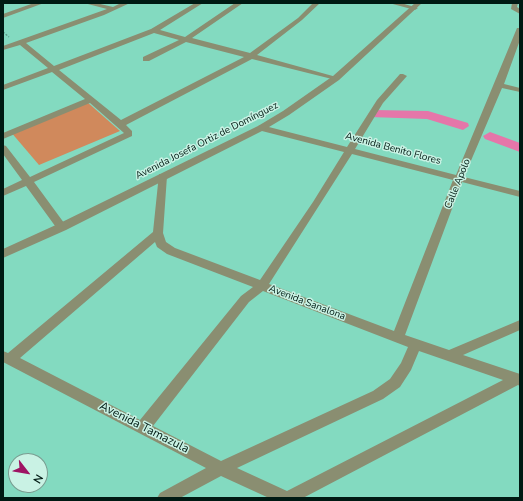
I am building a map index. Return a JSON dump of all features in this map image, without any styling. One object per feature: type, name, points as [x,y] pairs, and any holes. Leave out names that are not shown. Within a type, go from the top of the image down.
[{"type":"street","points":[[3,16],[41,3]]},
{"type":"street","points":[[87,3],[115,8]]},
{"type":"street","points":[[3,48],[126,3]]},
{"type":"street","points":[[3,88],[154,31],[200,3]]},
{"type":"street","points":[[146,59],[186,40],[240,3]]},
{"type":"street","points":[[120,124],[196,86],[251,56],[300,19],[317,3]]},
{"type":"street","points":[[392,3],[417,6]]},
{"type":"street","points":[[516,3],[513,8],[520,12]]},
{"type":"street","name":"Avenida Josefa Ortiz de Domínguez","points":[[3,254],[62,227],[260,128],[286,113],[336,78],[417,6]]},
{"type":"street","name":"Calle Apolo","points":[[398,338],[459,178],[499,86],[520,30]]},
{"type":"street","points":[[154,31],[336,78]]},
{"type":"street","points":[[3,192],[129,134],[128,131],[120,124],[21,42]]},
{"type":"street","points":[[143,428],[245,299],[262,286],[352,150],[380,102],[403,76]]},
{"type":"street","points":[[499,86],[520,90]]},
{"type":"street","points":[[3,136],[91,100]]},
{"type":"street","name":"Avenida Benito Flores","points":[[260,128],[352,150],[520,194]]},
{"type":"street","points":[[3,148],[62,227]]},
{"type":"street","points":[[6,357],[158,233],[162,176]]},
{"type":"street","name":"Avenida Sanalona","points":[[158,233],[161,244],[171,251],[398,338],[519,380]]},
{"type":"street","points":[[448,356],[520,325]]},
{"type":"street","points":[[165,498],[221,468],[378,395],[395,383],[406,366],[416,344]]},
{"type":"street","name":"Avenida Tamazula","points":[[6,357],[221,468],[287,498]]},
{"type":"street","points":[[287,498],[519,380]]},
{"type":"shaded area","points":[[86,101],[120,131],[39,165],[10,131]]},
{"type":"waterway","points":[[374,114],[428,115],[463,126]]},
{"type":"waterway","points":[[490,136],[520,148]]}]
